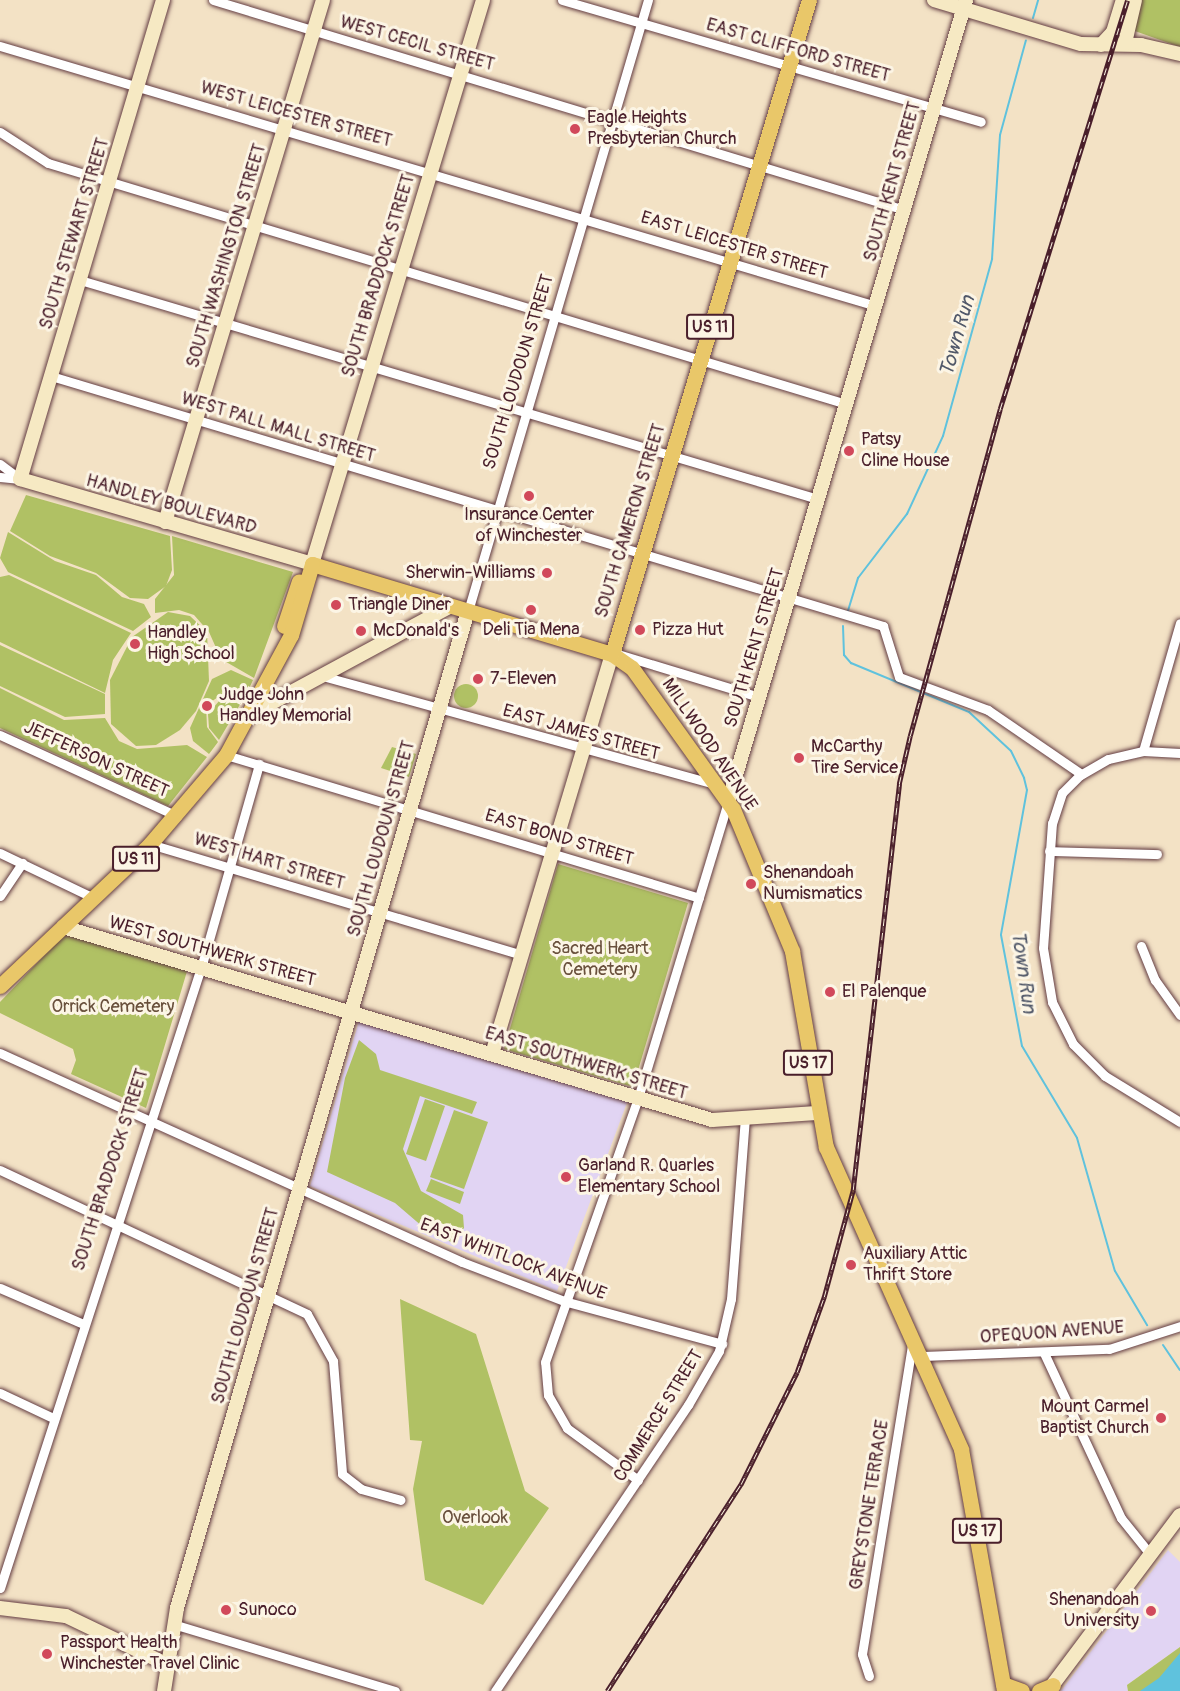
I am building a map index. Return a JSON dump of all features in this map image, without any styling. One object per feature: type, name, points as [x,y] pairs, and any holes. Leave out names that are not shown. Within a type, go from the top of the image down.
[{"type":"main road","name":"SOUTH CAMERON STREET","points":[[612,654],[809,0]]},
{"type":"main road","points":[[312,564],[612,654]]},
{"type":"main road","name":"SOUTH BRADDOCK STREET","points":[[251,714],[296,621],[312,564]]},
{"type":"main road","name":"MILLWOOD AVENUE","points":[[612,654],[632,668],[728,802],[765,879],[792,951],[817,1113],[842,1186],[923,1356],[961,1449],[1004,1687]]},
{"type":"main road","name":"US 11","points":[[0,986],[177,816],[226,755],[251,714]]},
{"type":"main road","points":[[1004,1687],[1022,1691]]},
{"type":"street","name":"SOUTH STEWART STREET","points":[[20,479],[163,0]]},
{"type":"street","name":"WEST CECIL STREET","points":[[213,0],[612,119],[904,210]]},
{"type":"street","name":"SOUTH WASHINGTON STREET","points":[[165,522],[323,0]]},
{"type":"street","name":"SOUTH BRADDOCK STREET","points":[[312,564],[483,0]]},
{"type":"street","name":"EAST CLIFFORD STREET","points":[[562,0],[981,122]]},
{"type":"street","name":"SOUTH LOUDOUN STREET","points":[[164,1691],[173,1624],[350,1011],[648,0]]},
{"type":"street","points":[[934,0],[965,4],[1100,46],[1125,43],[1180,54]]},
{"type":"street","points":[[1100,46],[1113,32],[1122,0]]},
{"type":"street","points":[[1125,43],[1135,0]]},
{"type":"street","name":"SOUTH KENT STREET","points":[[638,1480],[576,1436],[553,1406],[544,1362],[638,1098],[965,4]]},
{"type":"street","name":"WEST LEICESTER STREET","points":[[0,46],[583,218]]},
{"type":"street","points":[[0,132],[42,160],[109,182],[846,404]]},
{"type":"street","name":"EAST LEICESTER STREET","points":[[583,218],[876,306]]},
{"type":"street","points":[[80,280],[818,500]]},
{"type":"street","name":"WEST PALL MALL STREET","points":[[51,376],[496,512],[883,626],[899,677],[988,710],[1081,774]]},
{"type":"street","name":"HANDLEY BOULEVARD","points":[[0,464],[20,479]]},
{"type":"street","name":"HANDLEY BOULEVARD","points":[[0,477],[20,479],[312,564]]},
{"type":"street","points":[[251,714],[326,677],[451,606]]},
{"type":"street","points":[[1143,751],[1180,623]]},
{"type":"street","points":[[612,654],[759,697]]},
{"type":"street","name":"SOUTH CAMERON STREET","points":[[492,1054],[612,654]]},
{"type":"street","name":"EAST JAMES STREET","points":[[326,677],[583,751],[714,784]]},
{"type":"street","name":"JEFFERSON STREET","points":[[0,735],[177,816]]},
{"type":"street","points":[[1179,1119],[1091,1065],[1057,1017],[1043,948],[1049,850],[1057,804],[1081,774],[1107,759],[1143,751],[1180,753]]},
{"type":"street","name":"EAST BOND STREET","points":[[226,755],[699,898]]},
{"type":"street","name":"SOUTH BRADDOCK STREET","points":[[0,1588],[81,1323],[150,1121],[259,764]]},
{"type":"street","name":"WEST HART STREET","points":[[150,844],[522,955]]},
{"type":"street","points":[[1049,850],[1157,854]]},
{"type":"street","points":[[0,853],[94,898]]},
{"type":"street","points":[[0,896],[22,863]]},
{"type":"street","name":"WEST SOUTHWERK STREET","points":[[63,927],[350,1011]]},
{"type":"street","points":[[1141,946],[1155,980],[1180,1015]]},
{"type":"street","name":"EAST SOUTHWERK STREET","points":[[350,1011],[712,1119],[817,1113]]},
{"type":"street","name":"EAST WHITLOCK AVENUE","points":[[0,1053],[299,1188],[564,1301],[722,1344]]},
{"type":"street","name":"COMMERCE STREET","points":[[495,1691],[638,1480],[722,1344],[731,1299],[745,1118]]},
{"type":"street","points":[[0,1170],[269,1292],[307,1314],[329,1347],[337,1379],[342,1474],[361,1489],[400,1500]]},
{"type":"street","points":[[2,1291],[81,1323]]},
{"type":"street","name":"OPEQUON AVENUE","points":[[923,1356],[1044,1353],[1125,1347],[1180,1326]]},
{"type":"street","name":"GREYSTONE TERRACE","points":[[869,1676],[862,1654],[913,1338]]},
{"type":"street","points":[[1044,1353],[1121,1518],[1150,1554]]},
{"type":"street","points":[[0,1393],[51,1417]]},
{"type":"street","points":[[1046,1689],[1180,1515]]},
{"type":"street","points":[[0,1608],[66,1616],[166,1664]]},
{"type":"street","points":[[173,1624],[395,1691]]},
{"type":"shaded area","points":[[359,1021],[628,1100],[557,1291],[310,1186]]},
{"type":"shaded area","name":"Shenandoah University","points":[[1168,1550],[1180,1562],[1180,1647],[1127,1685],[1128,1691],[1061,1691]]},
{"type":"green space","points":[[1139,0],[1180,0],[1180,47],[1132,30]]},
{"type":"green space","points":[[26,495],[170,536],[172,570],[166,586],[148,599],[130,598],[96,573],[50,556],[10,531]]},
{"type":"green space","points":[[8,532],[55,561],[96,575],[122,597],[144,604],[151,617],[133,631],[8,572],[0,558]]},
{"type":"green space","points":[[172,536],[293,572],[254,678],[221,659],[209,632],[194,615],[179,610],[155,613],[155,599],[174,575]]},
{"type":"green space","points":[[9,575],[131,633],[113,660],[105,693],[0,642],[0,577]]},
{"type":"green space","points":[[168,612],[190,616],[207,632],[209,681],[196,711],[180,730],[156,745],[136,746],[111,724],[110,680],[132,637]]},
{"type":"green space","points":[[0,645],[105,694],[105,714],[65,717],[0,686]]},
{"type":"green space","points":[[231,670],[253,680],[246,695],[226,692],[206,705],[207,727],[218,742],[209,754],[193,741],[190,728],[212,679]]},
{"type":"green space","points":[[466,684],[475,687],[478,696],[475,705],[466,708],[457,705],[454,696],[457,687]]},
{"type":"green space","points":[[0,688],[64,720],[105,718],[119,741],[137,749],[187,745],[207,757],[168,806],[0,728]]},
{"type":"green space","points":[[225,694],[245,696],[219,740],[209,728],[208,714]]},
{"type":"green space","points":[[392,747],[416,754],[409,777],[381,768]]},
{"type":"green space","name":"Sacred Heart Cemetery","points":[[558,864],[688,903],[633,1087],[504,1049]]},
{"type":"green space","name":"Orrick Cemetery","points":[[67,932],[188,968],[146,1108],[71,1074],[76,1060],[73,1049],[0,1013],[0,1002]]},
{"type":"green space","points":[[359,1040],[376,1054],[380,1070],[477,1102],[472,1114],[420,1096],[403,1149],[421,1191],[463,1215],[464,1228],[451,1242],[445,1239],[446,1227],[423,1227],[395,1203],[327,1172],[345,1078]]},
{"type":"green space","points":[[425,1099],[445,1106],[426,1161],[406,1154]]},
{"type":"green space","points":[[454,1110],[488,1122],[464,1189],[430,1177]]},
{"type":"green space","points":[[431,1179],[464,1192],[460,1204],[426,1191]]},
{"type":"green space","name":"Overlook","points":[[400,1299],[476,1334],[525,1491],[549,1508],[483,1605],[425,1580],[413,1489],[422,1441],[410,1440]]},
{"type":"green space","points":[[1180,1647],[1180,1691],[1128,1691],[1127,1685]]},
{"type":"water","points":[[1180,1653],[1180,1691],[1140,1691],[1159,1678]]},
{"type":"waterway","name":"Town Run","points":[[1033,18],[1038,0]]},
{"type":"waterway","name":"Town Run","points":[[847,614],[858,578],[907,514],[943,436],[992,259],[1000,135],[1026,40]]},
{"type":"waterway","name":"Town Run","points":[[843,626],[844,655],[851,663],[969,712],[1011,751],[1024,778],[1027,790],[1001,935],[1022,1046],[1077,1138],[1115,1271],[1147,1325]]},
{"type":"waterway","name":"Town Run","points":[[1163,1345],[1180,1370]]},
{"type":"railway","points":[[607,1691],[741,1484],[797,1372],[824,1297],[853,1190],[899,784],[910,736],[1000,409],[1127,0]]},
{"type":"place","name":"Eagle Heights Presbyterian Church","points":[[575,129]]},
{"type":"place","name":"Patsy Cline House","points":[[849,451]]},
{"type":"place","name":"Insurance Center of Winchester","points":[[529,496]]},
{"type":"place","name":"Sherwin-Williams","points":[[547,573]]},
{"type":"place","name":"Triangle Diner","points":[[336,605]]},
{"type":"place","name":"Deli Tia Mena","points":[[531,610]]},
{"type":"place","name":"Pizza Hut","points":[[640,630]]},
{"type":"place","name":"McDonald's","points":[[361,631]]},
{"type":"place","name":"Handley High School","points":[[135,644]]},
{"type":"place","name":"7-Eleven","points":[[478,679]]},
{"type":"place","name":"Judge John Handley Memorial","points":[[207,706]]},
{"type":"place","name":"McCarthy Tire Service","points":[[799,758]]},
{"type":"place","name":"Shenandoah Numismatics","points":[[751,884]]},
{"type":"place","name":"El Palenque","points":[[830,992]]},
{"type":"place","name":"Garland R. Quarles Elementary School","points":[[566,1177]]},
{"type":"place","name":"Auxiliary Attic Thrift Store","points":[[851,1265]]},
{"type":"place","name":"Mount Carmel Baptist Church","points":[[1161,1418]]},
{"type":"place","name":"Sunoco","points":[[226,1610]]},
{"type":"place","name":"Shenandoah University","points":[[1151,1611]]},
{"type":"place","name":"Passport Health Winchester Travel Clinic","points":[[47,1654]]}]
